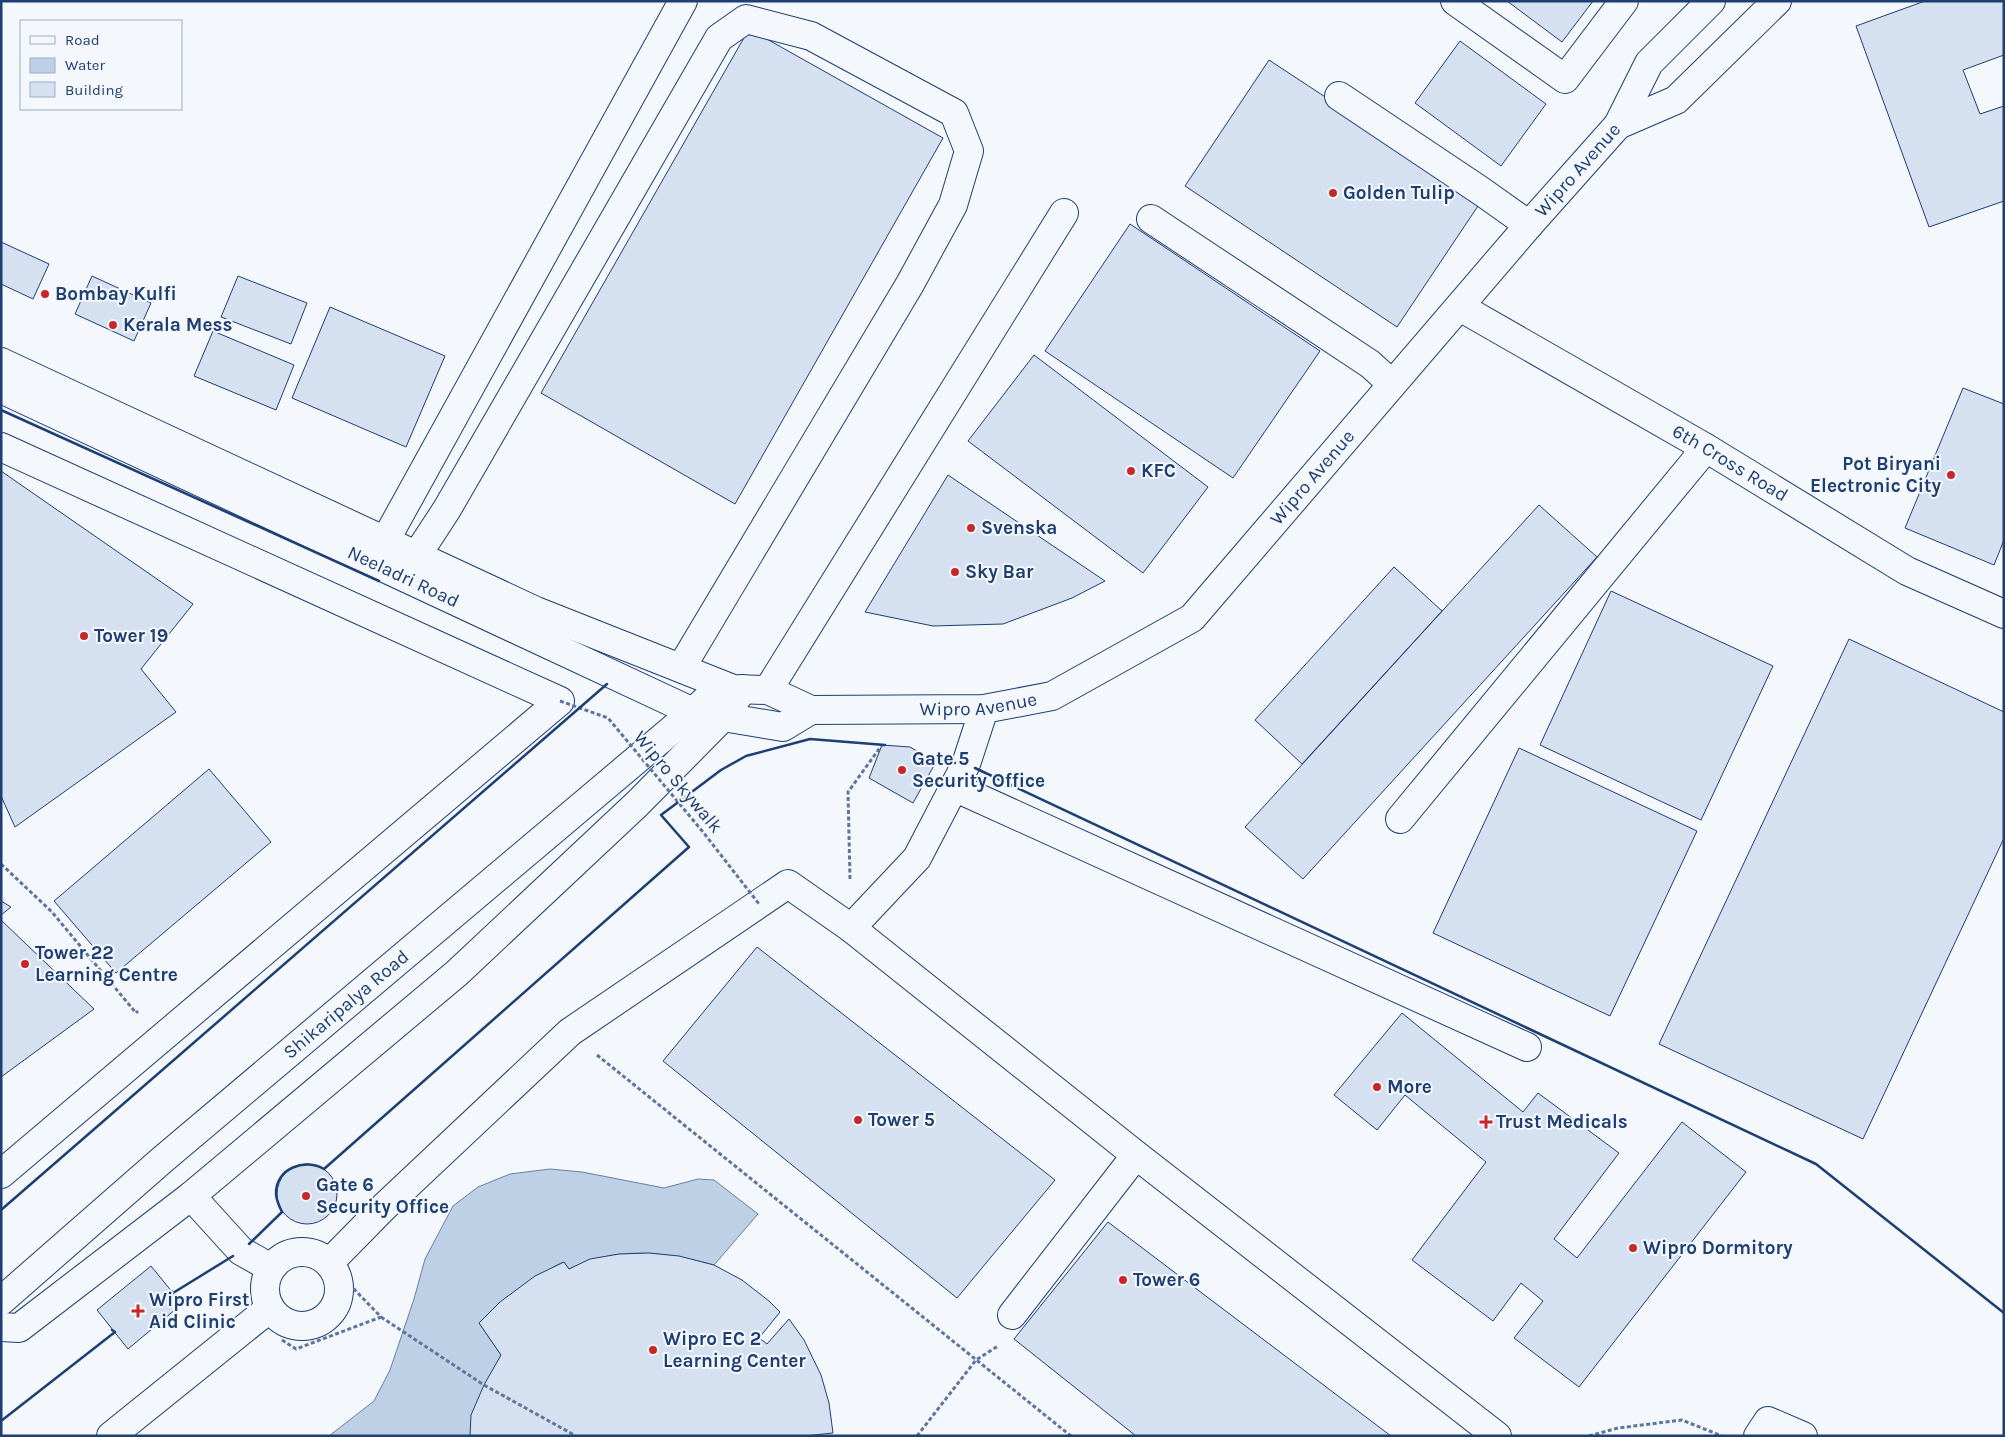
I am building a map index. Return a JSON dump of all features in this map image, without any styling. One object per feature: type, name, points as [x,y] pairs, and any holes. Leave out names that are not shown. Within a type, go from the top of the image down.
[{"type":"main road","points":[[385,541],[682,1]]},
{"type":"main road","points":[[1455,1],[1564,79],[1624,1]]},
{"type":"main road","points":[[1618,125],[1649,63],[1711,1]]},
{"type":"main road","name":"Wipro Avenue","points":[[741,688],[811,710],[984,709],[1052,696],[1192,618],[1529,225],[1618,125],[1676,100],[1777,1]]},
{"type":"main road","points":[[418,555],[447,509],[719,38],[746,19],[811,36],[954,114],[970,151],[953,205],[910,284],[681,668]]},
{"type":"main road","points":[[1339,96],[1481,190],[1529,225]]},
{"type":"main road","points":[[1,1327],[19,1328],[191,1196],[457,973],[637,804],[723,717],[1064,213]]},
{"type":"main road","points":[[1151,219],[1370,364],[1392,384]]},
{"type":"main road","name":"6th Cross Road","points":[[1460,306],[1706,448],[1907,571],[2004,614]]},
{"type":"main road","name":"Neeladri Road","points":[[1,362],[536,611],[681,668],[741,688]]},
{"type":"main road","name":"Neeladri Road","points":[[1,389],[693,712],[783,727],[811,710]]},
{"type":"main road","points":[[1,447],[560,701],[1,1174]]},
{"type":"main road","points":[[1400,819],[1706,448]]},
{"type":"main road","name":"Shikaripalya Road","points":[[1,1301],[162,1160],[693,712],[741,688]]},
{"type":"main road","points":[[851,928],[917,858],[966,764],[984,709]]},
{"type":"main road","points":[[954,787],[1527,1047]]},
{"type":"main road","points":[[329,1263],[384,1207],[570,1032],[788,884],[851,928],[1136,1155],[1497,1436]]},
{"type":"main road","points":[[1012,1315],[1136,1155]]},
{"type":"main road","points":[[191,1196],[241,1251],[271,1268]]},
{"type":"main road","points":[[112,1436],[261,1315],[267,1275],[280,1258],[295,1252],[308,1252],[319,1256],[335,1270],[339,1283],[337,1301],[327,1316],[317,1323],[306,1326],[293,1325],[261,1315]]},
{"type":"main road","points":[[1758,1436],[1768,1422],[1803,1436]]},
{"type":"path","name":"Wipro Skywalk","points":[[560,701],[608,718],[703,832],[758,904]]},
{"type":"path","points":[[851,928],[848,792],[882,745]]},
{"type":"path","points":[[1,864],[52,912],[136,1013],[143,1007]]},
{"type":"path","points":[[570,1032],[1071,1436]]},
{"type":"path","points":[[329,1263],[381,1317],[484,1385],[576,1436]]},
{"type":"path","points":[[210,1294],[261,1315],[296,1349],[381,1317]]},
{"type":"path","points":[[1589,1436],[1618,1428],[1682,1420],[1722,1436]]},
{"type":"water","points":[[550,1169],[582,1172],[664,1188],[698,1179],[714,1180],[758,1214],[714,1265],[676,1256],[641,1253],[606,1257],[569,1269],[563,1262],[508,1297],[479,1323],[501,1355],[470,1436],[329,1436],[374,1401],[390,1370],[414,1299],[425,1259],[453,1206],[478,1187],[510,1174]]},
{"type":"building","points":[[1507,1],[1593,1],[1562,42]]},
{"type":"building","points":[[1925,1],[2004,1],[2004,55],[1963,70],[1980,114],[2004,106],[2004,201],[1929,227],[1856,26]]},
{"type":"building","points":[[749,29],[943,138],[735,504],[541,393]]},
{"type":"building","points":[[1460,41],[1546,104],[1501,166],[1415,103]]},
{"type":"building","name":"Golden Tulip","points":[[1269,60],[1482,200],[1397,327],[1185,186]]},
{"type":"building","points":[[1130,224],[1320,351],[1233,478],[1045,351]]},
{"type":"building","points":[[1,242],[49,264],[33,299],[1,284]]},
{"type":"building","points":[[92,276],[151,303],[134,341],[75,314]]},
{"type":"building","points":[[238,276],[307,303],[291,344],[221,317]]},
{"type":"building","points":[[330,307],[445,356],[406,447],[292,398]]},
{"type":"building","points":[[213,331],[294,365],[276,410],[194,376]]},
{"type":"building","points":[[1034,355],[1208,487],[1143,573],[968,441]]},
{"type":"building","points":[[1963,388],[2004,404],[2004,540],[1994,565],[1905,528]]},
{"type":"building","name":"Tower 19","points":[[1,471],[193,604],[141,669],[176,712],[15,827],[1,796]]},
{"type":"building","name":"Svenska","points":[[948,475],[1105,581],[1072,598],[1003,624],[933,626],[865,612]]},
{"type":"building","points":[[1539,505],[1597,557],[1303,879],[1245,827]]},
{"type":"building","points":[[1394,567],[1442,611],[1302,764],[1255,720]]},
{"type":"building","points":[[1611,591],[1773,666],[1701,820],[1540,745]]},
{"type":"building","points":[[1849,639],[2004,712],[2004,838],[1863,1139],[1659,1044]]},
{"type":"building","name":"Gate 5 Security Office","points":[[882,745],[910,747],[936,762],[913,803],[869,778]]},
{"type":"building","points":[[1519,748],[1697,831],[1610,1016],[1433,933]]},
{"type":"building","points":[[209,769],[271,842],[116,973],[54,901]]},
{"type":"building","name":"Tower 22 Learning Centre","points":[[1,901],[11,907],[1,915]]},
{"type":"building","name":"Tower 22 Learning Centre","points":[[1,920],[94,1009],[1,1077]]},
{"type":"building","name":"Tower 5","points":[[757,947],[1055,1180],[957,1298],[663,1061]]},
{"type":"building","points":[[1402,1013],[1523,1112],[1538,1093],[1619,1153],[1554,1239],[1577,1258],[1682,1122],[1746,1172],[1579,1387],[1514,1338],[1543,1301],[1521,1283],[1493,1321],[1412,1260],[1486,1162],[1405,1095],[1377,1130],[1334,1095]]},
{"type":"building","name":"Gate 6 Security Office","points":[[301,1164],[313,1164],[324,1169],[332,1177],[337,1188],[335,1206],[324,1219],[313,1224],[301,1224],[290,1219],[282,1211],[277,1200],[277,1188],[282,1177],[290,1169]]},
{"type":"building","name":"Tower 6","points":[[1108,1222],[1391,1436],[1136,1436],[1014,1339]]},
{"type":"building","name":"Wipro EC 2 Learning Center","points":[[649,1253],[679,1256],[714,1265],[742,1280],[780,1312],[759,1338],[767,1344],[789,1319],[804,1340],[821,1375],[829,1403],[833,1433],[804,1436],[470,1436],[471,1415],[484,1385],[501,1355],[479,1323],[500,1302],[535,1276],[564,1262],[569,1269],[590,1259],[619,1254]]},
{"type":"building","points":[[151,1266],[182,1304],[128,1349],[97,1310]]},
{"type":"wall","points":[[1,410],[379,581]]},
{"type":"wall","points":[[1,1210],[607,684]]},
{"type":"wall","points":[[249,1244],[282,1212],[276,1193],[277,1184],[286,1172],[300,1165],[316,1166],[324,1169],[689,847],[661,815],[721,770],[746,756],[810,739],[885,745]]},
{"type":"wall","points":[[933,760],[955,763]]},
{"type":"wall","points":[[975,768],[1816,1164],[2004,1313]]},
{"type":"wall","points":[[172,1291],[173,1293],[233,1256]]},
{"type":"wall","points":[[1,1421],[115,1332],[112,1330]]},
{"type":"place","name":"Golden Tulip","points":[[1333,193]]},
{"type":"place","name":"Bombay Kulfi","points":[[45,294]]},
{"type":"place","name":"Kerala Mess","points":[[113,325]]},
{"type":"place","name":"KFC","points":[[1131,471]]},
{"type":"place","name":"Pot Biryani Electronic City","points":[[1951,475]]},
{"type":"place","name":"Svenska","points":[[971,528]]},
{"type":"place","name":"Sky Bar","points":[[955,572]]},
{"type":"place","name":"Tower 19","points":[[84,636]]},
{"type":"place","name":"Gate 5 Security Office","points":[[902,770]]},
{"type":"place","name":"Tower 22 Learning Centre","points":[[25,964]]},
{"type":"place","name":"More","points":[[1377,1087]]},
{"type":"place","name":"Tower 5","points":[[858,1120]]},
{"type":"place","name":"Trust Medicals","points":[[1486,1122]]},
{"type":"place","name":"Gate 6 Security Office","points":[[306,1196]]},
{"type":"place","name":"Wipro Dormitory","points":[[1633,1248]]},
{"type":"place","name":"Tower 6","points":[[1123,1280]]},
{"type":"place","name":"Wipro First Aid Clinic","points":[[138,1311]]},
{"type":"place","name":"Wipro EC 2 Learning Center","points":[[653,1350]]}]
